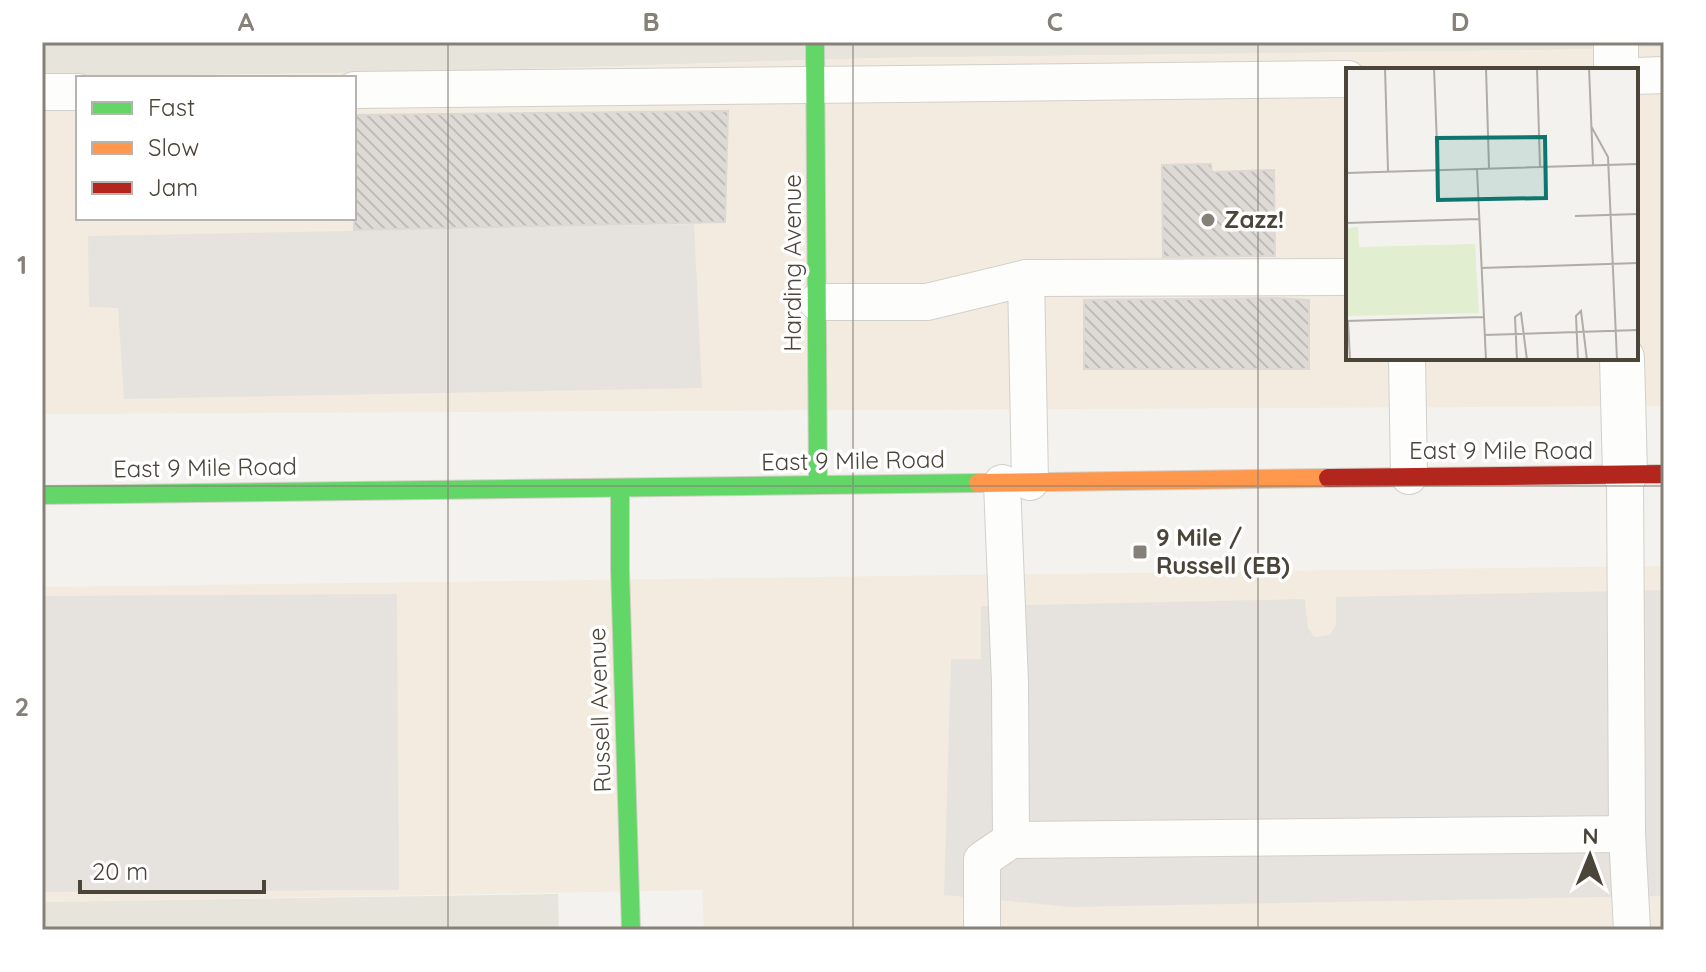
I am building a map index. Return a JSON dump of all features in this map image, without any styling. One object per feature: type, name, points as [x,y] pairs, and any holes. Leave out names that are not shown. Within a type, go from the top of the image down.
[{"type":"main road","name":"Harding Avenue","points":[[815,42],[818,485]]},
{"type":"main road","name":"East 9 Mile Road","points":[[42,495],[1645,474]]},
{"type":"main road","name":"Russell Avenue","points":[[620,489],[631,930]]},
{"type":"street","points":[[1616,42],[1616,68]]},
{"type":"street","points":[[1622,360],[1645,474]]},
{"type":"lane","points":[[1638,76],[1664,75]]},
{"type":"lane","points":[[356,90],[1346,79]]},
{"type":"lane","points":[[42,92],[76,92]]},
{"type":"lane","points":[[817,302],[927,302],[1026,278],[1346,277]]},
{"type":"lane","points":[[1011,840],[1010,667],[1026,278]]},
{"type":"lane","points":[[1407,360],[1409,476]]},
{"type":"lane","points":[[1632,930],[1627,834],[1645,474]]},
{"type":"lane","points":[[982,930],[982,860],[1011,840],[1627,834]]},
{"type":"shaded area","points":[[42,42],[1664,42],[1664,47],[1548,50],[880,58],[456,71],[42,77]]},
{"type":"shaded area","points":[[1664,47],[1664,406],[42,414],[42,77],[76,77],[76,220],[356,220],[356,76],[111,76],[456,71],[880,58]]},
{"type":"shaded area","points":[[694,224],[702,388],[124,399],[118,308],[89,307],[88,236]]},
{"type":"shaded area","points":[[1664,566],[1664,930],[704,930],[702,890],[42,902],[42,587]]},
{"type":"shaded area","points":[[1664,590],[1664,896],[1071,907],[944,895],[951,659],[981,659],[981,606],[1305,599],[1308,628],[1314,637],[1330,635],[1336,625],[1336,597]]},
{"type":"shaded area","points":[[397,594],[399,890],[42,892],[42,596]]},
{"type":"shaded area","points":[[558,894],[559,930],[42,930],[42,902]]},
{"type":"building","points":[[728,111],[725,222],[354,230],[356,115]]},
{"type":"building","points":[[1211,164],[1212,172],[1274,170],[1275,256],[1163,257],[1162,165]]},
{"type":"building","points":[[1084,300],[1309,300],[1309,369],[1084,369]]},
{"type":"traffic: fast","points":[[815,42],[818,485]]},
{"type":"traffic: fast","points":[[42,495],[978,483]]},
{"type":"traffic: fast","points":[[620,489],[631,930]]},
{"type":"traffic: slow","points":[[978,483],[1328,478]]},
{"type":"traffic: jam","points":[[1328,478],[1664,474]]},
{"type":"place","name":"Zazz!","points":[[1208,220]]},
{"type":"place","name":"9 Mile / Russell (EB)","points":[[1140,552]]}]
